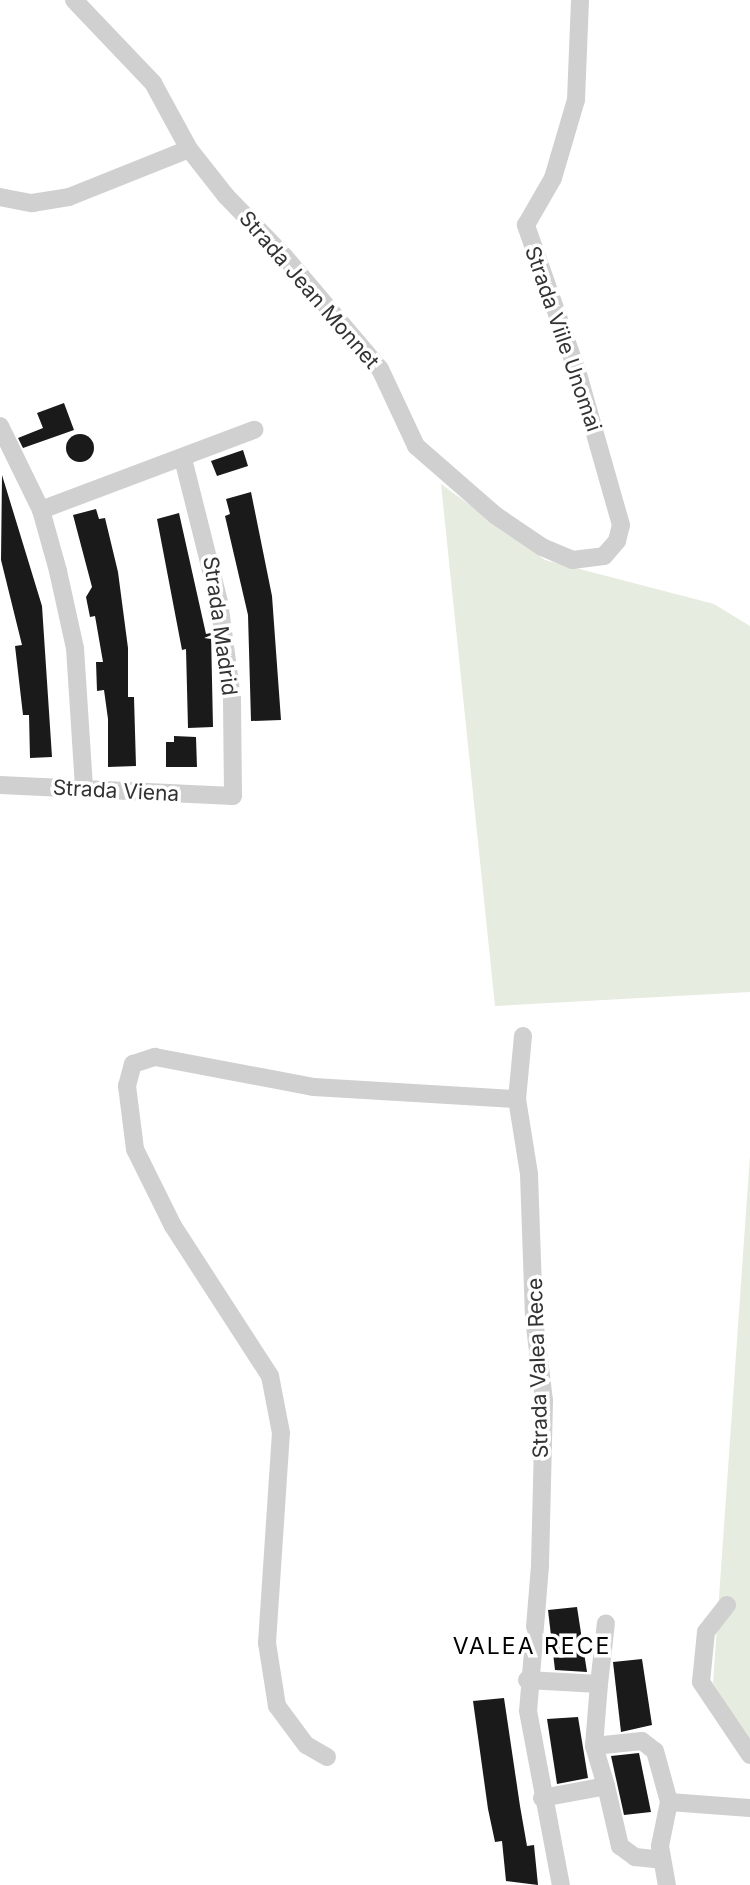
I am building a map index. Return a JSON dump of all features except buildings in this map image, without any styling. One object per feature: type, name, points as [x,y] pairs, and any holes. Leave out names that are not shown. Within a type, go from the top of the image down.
[{"type":"street","name":"Strada Jean Monnet","points":[[74,0],[153,83],[189,149],[380,369],[416,446],[456,485],[542,547],[572,560],[604,556]]},
{"type":"street","name":"Strada Viile Unomai","points":[[580,0],[576,100],[553,178],[526,225],[577,370],[621,524],[617,541],[604,556]]},
{"type":"street","points":[[0,197],[32,204],[69,197],[189,149]]},
{"type":"street","points":[[0,426],[41,510],[75,648],[84,789]]},
{"type":"street","points":[[41,510],[183,459],[254,430]]},
{"type":"street","name":"Strada Madrid","points":[[183,459],[219,602],[232,698],[233,796]]},
{"type":"street","name":"Strada Viena","points":[[0,785],[233,796]]},
{"type":"street","name":"Strada Valea Rece","points":[[523,1036],[517,1099],[529,1174],[534,1318],[544,1401],[540,1566],[527,1680],[542,1798],[561,1885]]},
{"type":"street","points":[[327,1757],[306,1745],[277,1706],[267,1643],[281,1433],[270,1376],[173,1226],[135,1149],[127,1086],[133,1064],[155,1057],[314,1087],[517,1099]]},
{"type":"street","points":[[727,1605],[706,1632],[701,1682],[750,1755]]},
{"type":"street","points":[[606,1623],[594,1746],[620,1846],[635,1857],[663,1860]]},
{"type":"street","points":[[527,1680],[599,1684]]},
{"type":"street","points":[[594,1746],[642,1741],[655,1751],[669,1802],[663,1860],[667,1885]]},
{"type":"street","points":[[542,1798],[606,1786]]},
{"type":"street","points":[[669,1802],[750,1808]]},
{"type":"shaded area","points":[[441,484],[545,560],[714,604],[750,626],[750,992],[495,1006]]},
{"type":"shaded area","points":[[750,1155],[750,1742],[713,1683]]},
{"type":"district","name":"VALEA RECE","points":[[532,1646]]}]
